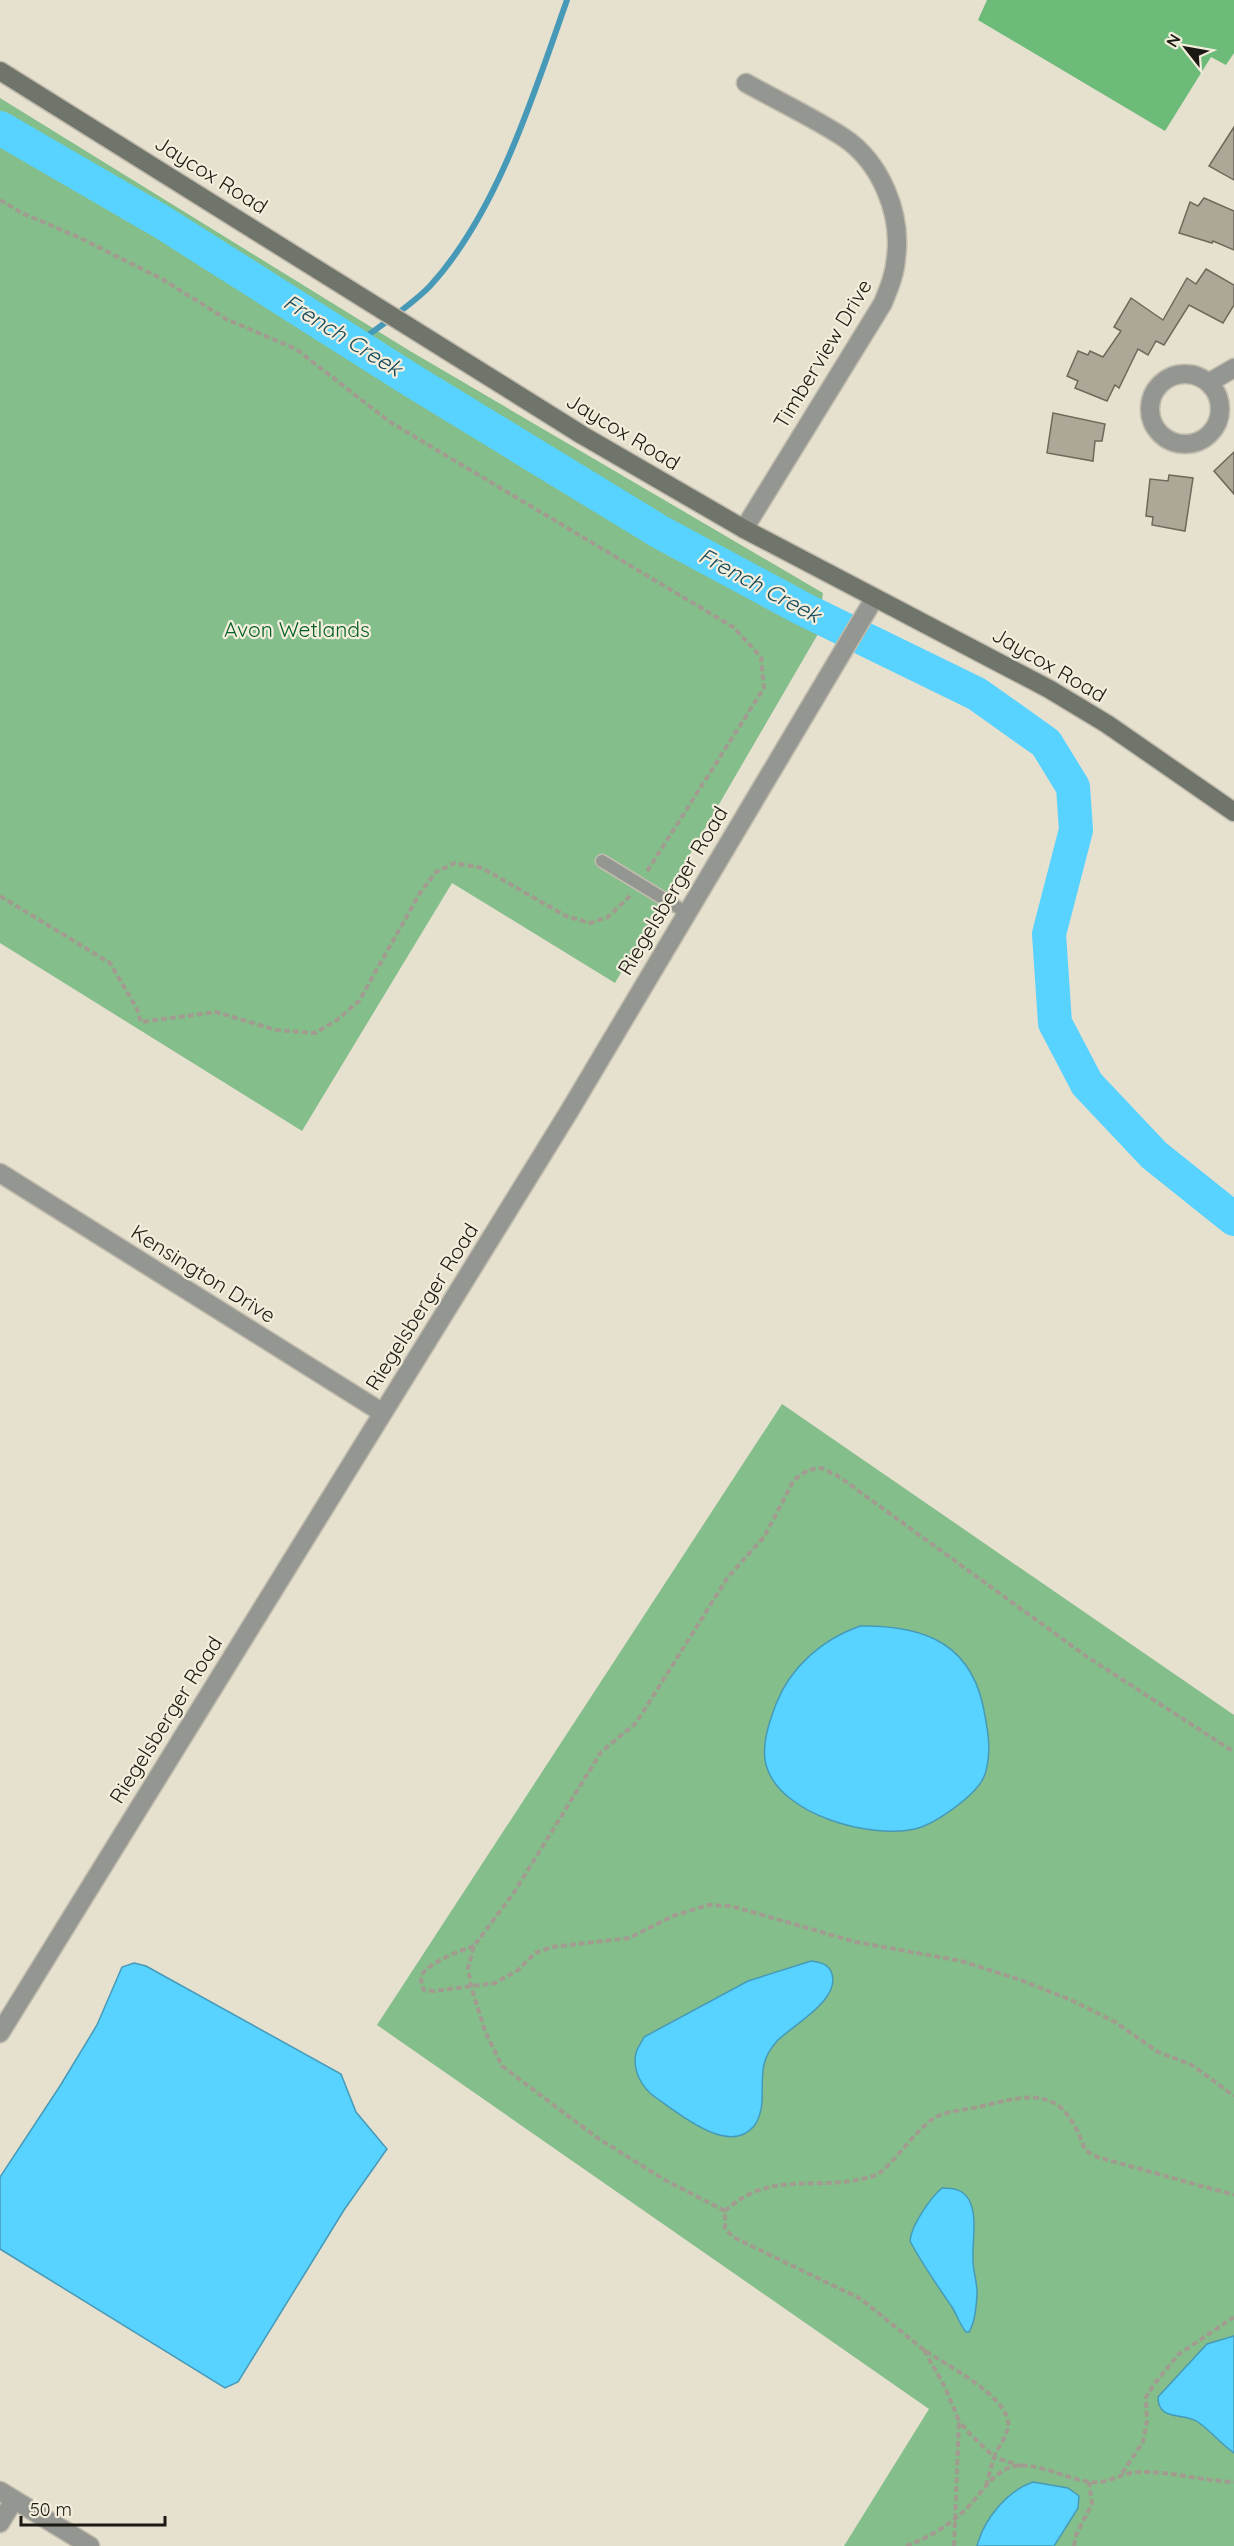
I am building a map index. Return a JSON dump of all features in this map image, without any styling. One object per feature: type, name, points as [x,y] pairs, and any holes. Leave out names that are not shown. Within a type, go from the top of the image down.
[{"type":"street","name":"Jaycox Road","points":[[0,71],[405,322],[582,435],[744,529],[1049,689],[1107,724],[1234,812]]},
{"type":"street","name":"Timberview Drive","points":[[744,529],[883,303],[892,281],[897,236],[894,213],[886,191],[876,171],[861,153],[844,138],[746,83]]},
{"type":"street","points":[[1208,384],[1234,368]]},
{"type":"street","name":"Riegelsberger Road","points":[[0,2033],[570,1110],[874,598]]},
{"type":"street","name":"Kensington Drive","points":[[0,1173],[383,1413]]},
{"type":"street","points":[[0,2523],[7,2495],[90,2546]]},
{"type":"lane","points":[[602,861],[687,913]]},
{"type":"path","points":[[0,200],[22,213],[78,237],[162,279],[226,319],[296,349],[390,422],[733,627],[761,657],[764,688],[629,899],[608,917],[590,923],[566,916],[482,868],[455,863],[436,872],[420,892],[359,1001],[337,1020],[315,1033],[276,1030],[216,1012],[164,1021],[141,1022],[137,1009],[110,963],[0,896]]},
{"type":"path","points":[[725,2211],[666,2180],[596,2137],[502,2066],[485,2031],[468,1968],[474,1946],[515,1891],[601,1752],[636,1724],[728,1577],[764,1537],[794,1480],[808,1470],[821,1468],[838,1476],[1086,1656],[1234,1752]]},
{"type":"path","points":[[474,1946],[459,1950],[431,1967],[422,1976],[421,1983],[424,1990],[434,1991],[495,1983],[518,1970],[535,1953],[552,1947],[629,1938],[673,1916],[708,1905],[731,1906],[856,1942],[961,1961],[1018,1979],[1071,2000],[1115,2022],[1158,2052],[1192,2065],[1234,2096]]},
{"type":"path","points":[[986,2486],[994,2457],[1008,2426],[1006,2410],[989,2393],[924,2350],[861,2299],[733,2237],[725,2228],[725,2211],[738,2198],[754,2190],[788,2184],[857,2181],[879,2174],[914,2133],[936,2117],[1030,2096],[1062,2107],[1077,2127],[1085,2150],[1097,2157],[1234,2195]]},
{"type":"path","points":[[906,2546],[920,2541],[964,2511],[986,2486],[1007,2469],[1024,2467],[1048,2469],[1089,2482],[1106,2483],[1122,2473],[1143,2442],[1147,2421],[1146,2397],[1155,2383],[1179,2354],[1234,2317]]},
{"type":"path","points":[[924,2350],[945,2387],[959,2421],[970,2434],[994,2457],[1024,2467]]},
{"type":"path","points":[[954,2546],[959,2421]]},
{"type":"path","points":[[1122,2473],[1170,2473],[1234,2482]]},
{"type":"path","points":[[1074,2546],[1076,2535],[1092,2504],[1089,2482]]},
{"type":"green space","points":[[987,0],[1234,0],[1234,53],[1226,65],[1211,57],[1165,131],[978,20]]},
{"type":"green space","name":"Avon Wetlands","points":[[0,98],[410,351],[823,593],[818,634],[615,983],[452,883],[302,1131],[0,943]]},
{"type":"green space","points":[[782,1404],[1234,1715],[1234,2546],[844,2546],[929,2409],[377,2025]]},
{"type":"water","points":[[860,1626],[906,1630],[926,1635],[944,1644],[958,1656],[970,1672],[979,1692],[988,1738],[989,1755],[985,1774],[974,1790],[955,1807],[934,1821],[915,1829],[875,1830],[852,1826],[807,1810],[789,1798],[775,1783],[766,1765],[764,1750],[768,1726],[782,1690],[790,1678],[799,1666],[821,1646]]},
{"type":"water","points":[[811,1961],[824,1964],[829,1968],[833,1984],[822,2002],[777,2041],[767,2055],[763,2069],[762,2104],[754,2126],[743,2134],[731,2137],[717,2134],[689,2121],[646,2089],[635,2066],[637,2051],[644,2037],[748,1981]]},
{"type":"water","points":[[134,1963],[146,1966],[341,2074],[356,2112],[387,2149],[344,2210],[238,2382],[225,2388],[0,2249],[0,2177],[97,2025],[122,1967]]},
{"type":"water","points":[[942,2188],[961,2191],[972,2206],[973,2260],[977,2296],[974,2319],[969,2332],[964,2329],[910,2241],[922,2213]]},
{"type":"water","points":[[1234,2336],[1234,2453],[1198,2422],[1162,2410],[1158,2397],[1207,2344]]},
{"type":"water","points":[[1033,2482],[1068,2488],[1079,2496],[1078,2508],[1054,2546],[977,2546],[985,2526],[998,2507],[1014,2492]]},
{"type":"building","points":[[1234,127],[1234,180],[1209,166]]},
{"type":"building","points":[[1204,198],[1234,211],[1234,250],[1213,241],[1212,243],[1179,233],[1190,202],[1198,206]]},
{"type":"building","points":[[1206,269],[1234,285],[1234,305],[1223,323],[1189,305],[1164,345],[1156,341],[1148,355],[1138,349],[1119,388],[1115,385],[1107,401],[1075,388],[1078,381],[1067,376],[1078,351],[1088,355],[1090,351],[1103,357],[1121,331],[1114,327],[1131,298],[1163,320],[1187,278],[1196,284]]},
{"type":"building","points":[[1053,413],[1105,424],[1102,441],[1095,441],[1093,461],[1047,453]]},
{"type":"building","points":[[1234,452],[1234,494],[1214,471]]},
{"type":"building","points":[[1169,475],[1193,478],[1185,531],[1152,525],[1153,517],[1146,516],[1150,479],[1168,481]]},
{"type":"waterway","points":[[355,345],[404,309],[430,286],[454,256],[475,223],[495,188],[512,150],[567,0]]},
{"type":"waterway","name":"French Creek","points":[[0,128],[162,222],[411,380],[660,532],[803,609],[977,694],[1046,743],[1073,787],[1076,830],[1049,934],[1055,1023],[1087,1084],[1154,1155],[1234,1219]]}]
